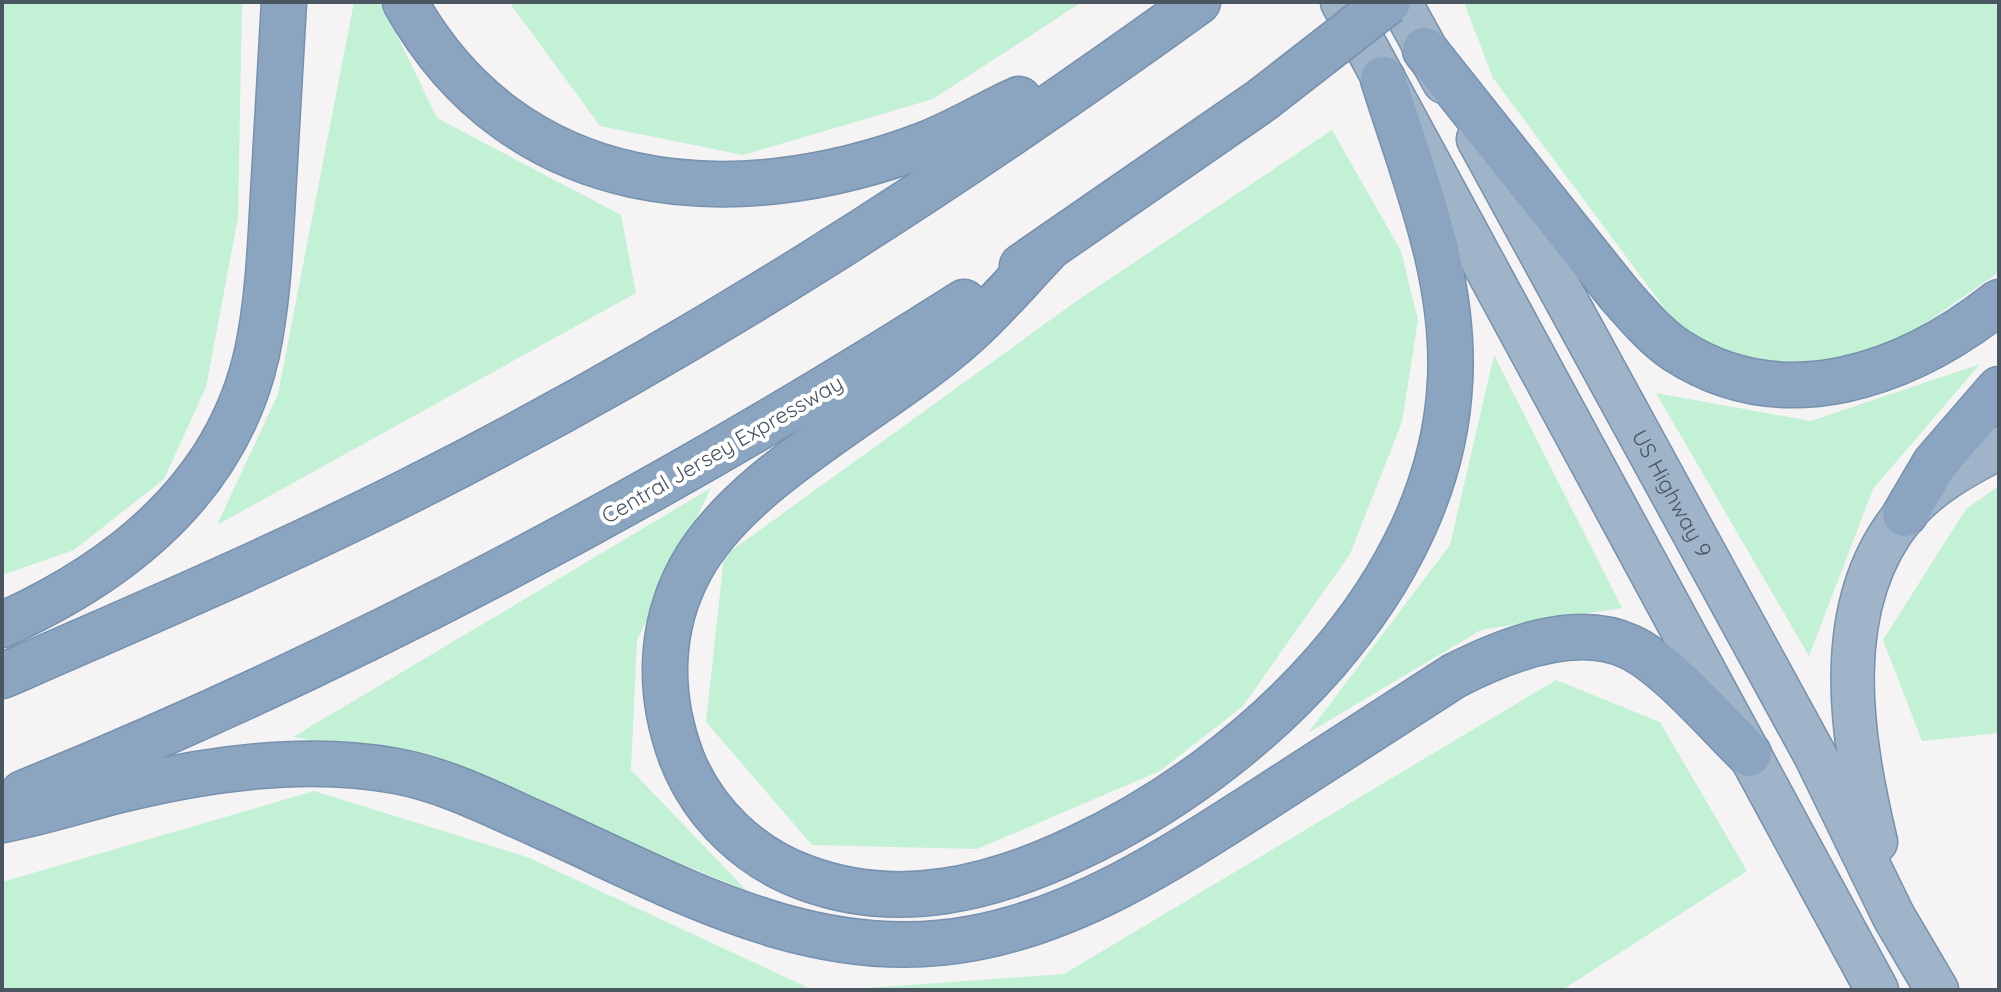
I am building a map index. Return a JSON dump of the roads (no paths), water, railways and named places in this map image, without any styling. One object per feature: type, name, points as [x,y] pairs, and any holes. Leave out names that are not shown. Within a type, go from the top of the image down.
[{"type":"highway","points":[[2,625],[103,570],[162,524],[193,489],[219,450],[242,402],[256,356],[266,300],[284,2]]},
{"type":"highway","points":[[405,2],[435,47],[474,91],[528,130],[578,158],[620,173],[693,186],[762,184],[860,165],[926,144],[1016,100],[1111,65]]},
{"type":"highway","points":[[2,676],[225,580],[406,492],[591,394],[927,192],[1198,2]]},
{"type":"highway","points":[[1342,2],[1877,990]]},
{"type":"highway","name":"Central Jersey Expressway","points":[[2,801],[158,738],[390,630],[619,510],[808,401],[1046,251],[1262,100],[1388,2]]},
{"type":"highway","name":"US Highway 9","points":[[1400,2],[1505,185],[1815,755],[1894,917],[1937,990]]},
{"type":"highway","points":[[1425,50],[1640,317],[1674,348],[1719,372],[1768,384],[1819,385],[1849,380],[1901,364],[1937,346],[1999,302]]},
{"type":"highway","points":[[1046,251],[965,334],[829,436],[739,510],[702,550],[673,607],[665,647],[664,683],[675,737],[685,766],[704,799],[731,832],[765,858],[799,876],[836,889],[871,895],[935,893],[1006,876],[1092,841],[1156,807],[1246,741],[1311,678],[1365,611],[1405,541],[1437,468],[1446,427],[1451,364],[1449,318],[1441,268],[1383,79]]},
{"type":"highway","points":[[1894,917],[1861,778],[1851,708],[1858,618],[1874,564],[1935,463],[1999,389]]},
{"type":"highway","points":[[1905,514],[1945,479],[1999,448]]},
{"type":"highway","points":[[2,820],[49,812],[164,780],[240,769],[335,766],[396,771],[471,794],[773,926],[813,937],[889,946],[975,938],[1082,904],[1125,884],[1184,851],[1454,676],[1490,658],[1529,645],[1594,639],[1629,646],[1656,664],[1749,754]]}]
